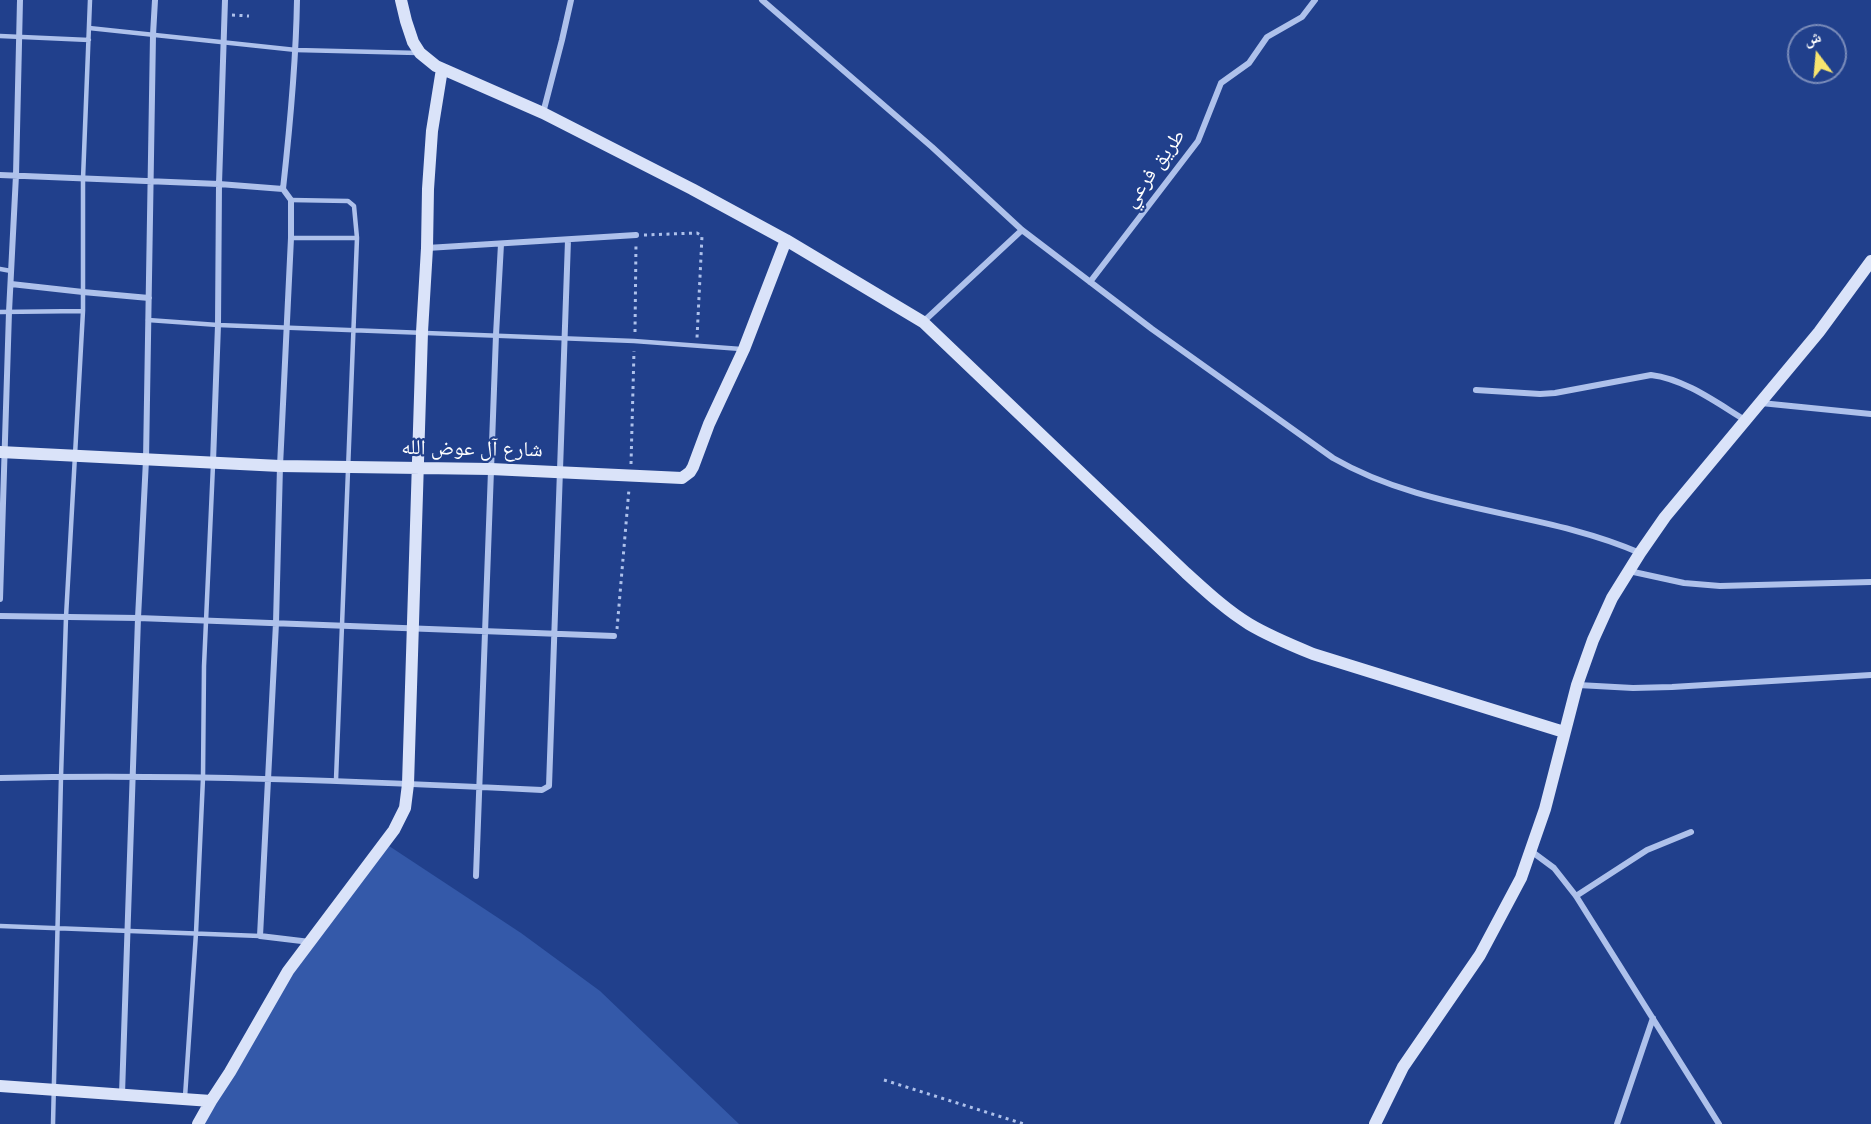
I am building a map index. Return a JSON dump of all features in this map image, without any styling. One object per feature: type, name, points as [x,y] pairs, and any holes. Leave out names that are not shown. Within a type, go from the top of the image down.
[{"type":"street","points":[[0,599],[4,519],[2,452],[11,284],[20,0]]},
{"type":"street","points":[[122,1094],[138,618],[146,460],[155,0]]},
{"type":"street","points":[[213,462],[225,0]]},
{"type":"street","points":[[297,0],[292,109],[283,189],[291,200],[291,238],[280,466],[276,623],[260,936],[311,942]]},
{"type":"street","points":[[401,0],[408,28],[420,53],[431,63],[543,113],[692,189],[786,240],[923,322],[1186,573],[1213,597],[1247,622],[1313,654],[1564,732]]},
{"type":"street","points":[[543,113],[571,0]]},
{"type":"street","points":[[762,0],[900,118],[1022,230],[1152,329],[1347,466],[1400,487],[1593,536],[1640,554]]},
{"type":"street","name":"طريق فرعي","points":[[1090,282],[1198,141],[1221,83],[1249,63],[1267,37],[1302,17],[1315,0]]},
{"type":"street","points":[[198,1124],[288,971],[394,830],[405,808],[408,784],[422,332],[432,138],[442,69]]},
{"type":"street","points":[[0,175],[219,184],[283,189]]},
{"type":"street","points":[[923,322],[1022,230]]},
{"type":"street","points":[[428,248],[636,235]]},
{"type":"street","points":[[0,778],[134,776],[336,780],[542,790],[550,784],[568,240]]},
{"type":"street","name":"شارع آل عوض الله","points":[[2,452],[280,466],[491,469],[682,478],[690,472],[744,349],[786,240]]},
{"type":"street","points":[[476,876],[501,244]]},
{"type":"street","points":[[1375,1124],[1403,1067],[1480,955],[1505,910],[1532,851],[1577,685],[1604,614],[1665,517],[1819,332],[1871,261]]},
{"type":"street","points":[[11,284],[149,298]]},
{"type":"street","points":[[1476,390],[1555,393],[1644,376],[1658,376],[1686,386],[1745,420]]},
{"type":"street","points":[[1761,403],[1871,414]]},
{"type":"street","points":[[1629,571],[1684,583],[1720,586],[1871,582]]},
{"type":"street","points":[[0,616],[138,618],[614,636]]},
{"type":"street","points":[[1577,685],[1672,687],[1871,675]]},
{"type":"street","points":[[1576,896],[1647,850],[1691,832]]},
{"type":"street","points":[[1532,851],[1554,868],[1576,896],[1719,1124]]},
{"type":"street","points":[[1617,1124],[1653,1018]]},
{"type":"street","points":[[0,1086],[211,1101]]},
{"type":"lane","points":[[53,1124],[60,777],[83,292],[90,0]]},
{"type":"lane","points":[[89,28],[296,50],[420,53]]},
{"type":"lane","points":[[0,36],[88,40]]},
{"type":"lane","points":[[291,200],[348,201],[354,206],[357,238],[336,780]]},
{"type":"lane","points":[[291,238],[357,238]]},
{"type":"lane","points":[[0,269],[11,272]]},
{"type":"lane","points":[[0,312],[82,311]]},
{"type":"lane","points":[[148,320],[286,328],[634,341],[744,349]]},
{"type":"lane","points":[[185,1098],[203,778],[204,666],[213,462]]},
{"type":"lane","points":[[0,926],[260,936]]},
{"type":"path","points":[[225,15],[249,16]]},
{"type":"path","points":[[614,636],[617,631],[631,475],[636,235],[701,234],[703,238],[696,345]]},
{"type":"path","points":[[884,1080],[1024,1124]]},
{"type":"shaded area","points":[[383,842],[521,933],[600,991],[739,1124],[199,1124],[293,966]]}]
